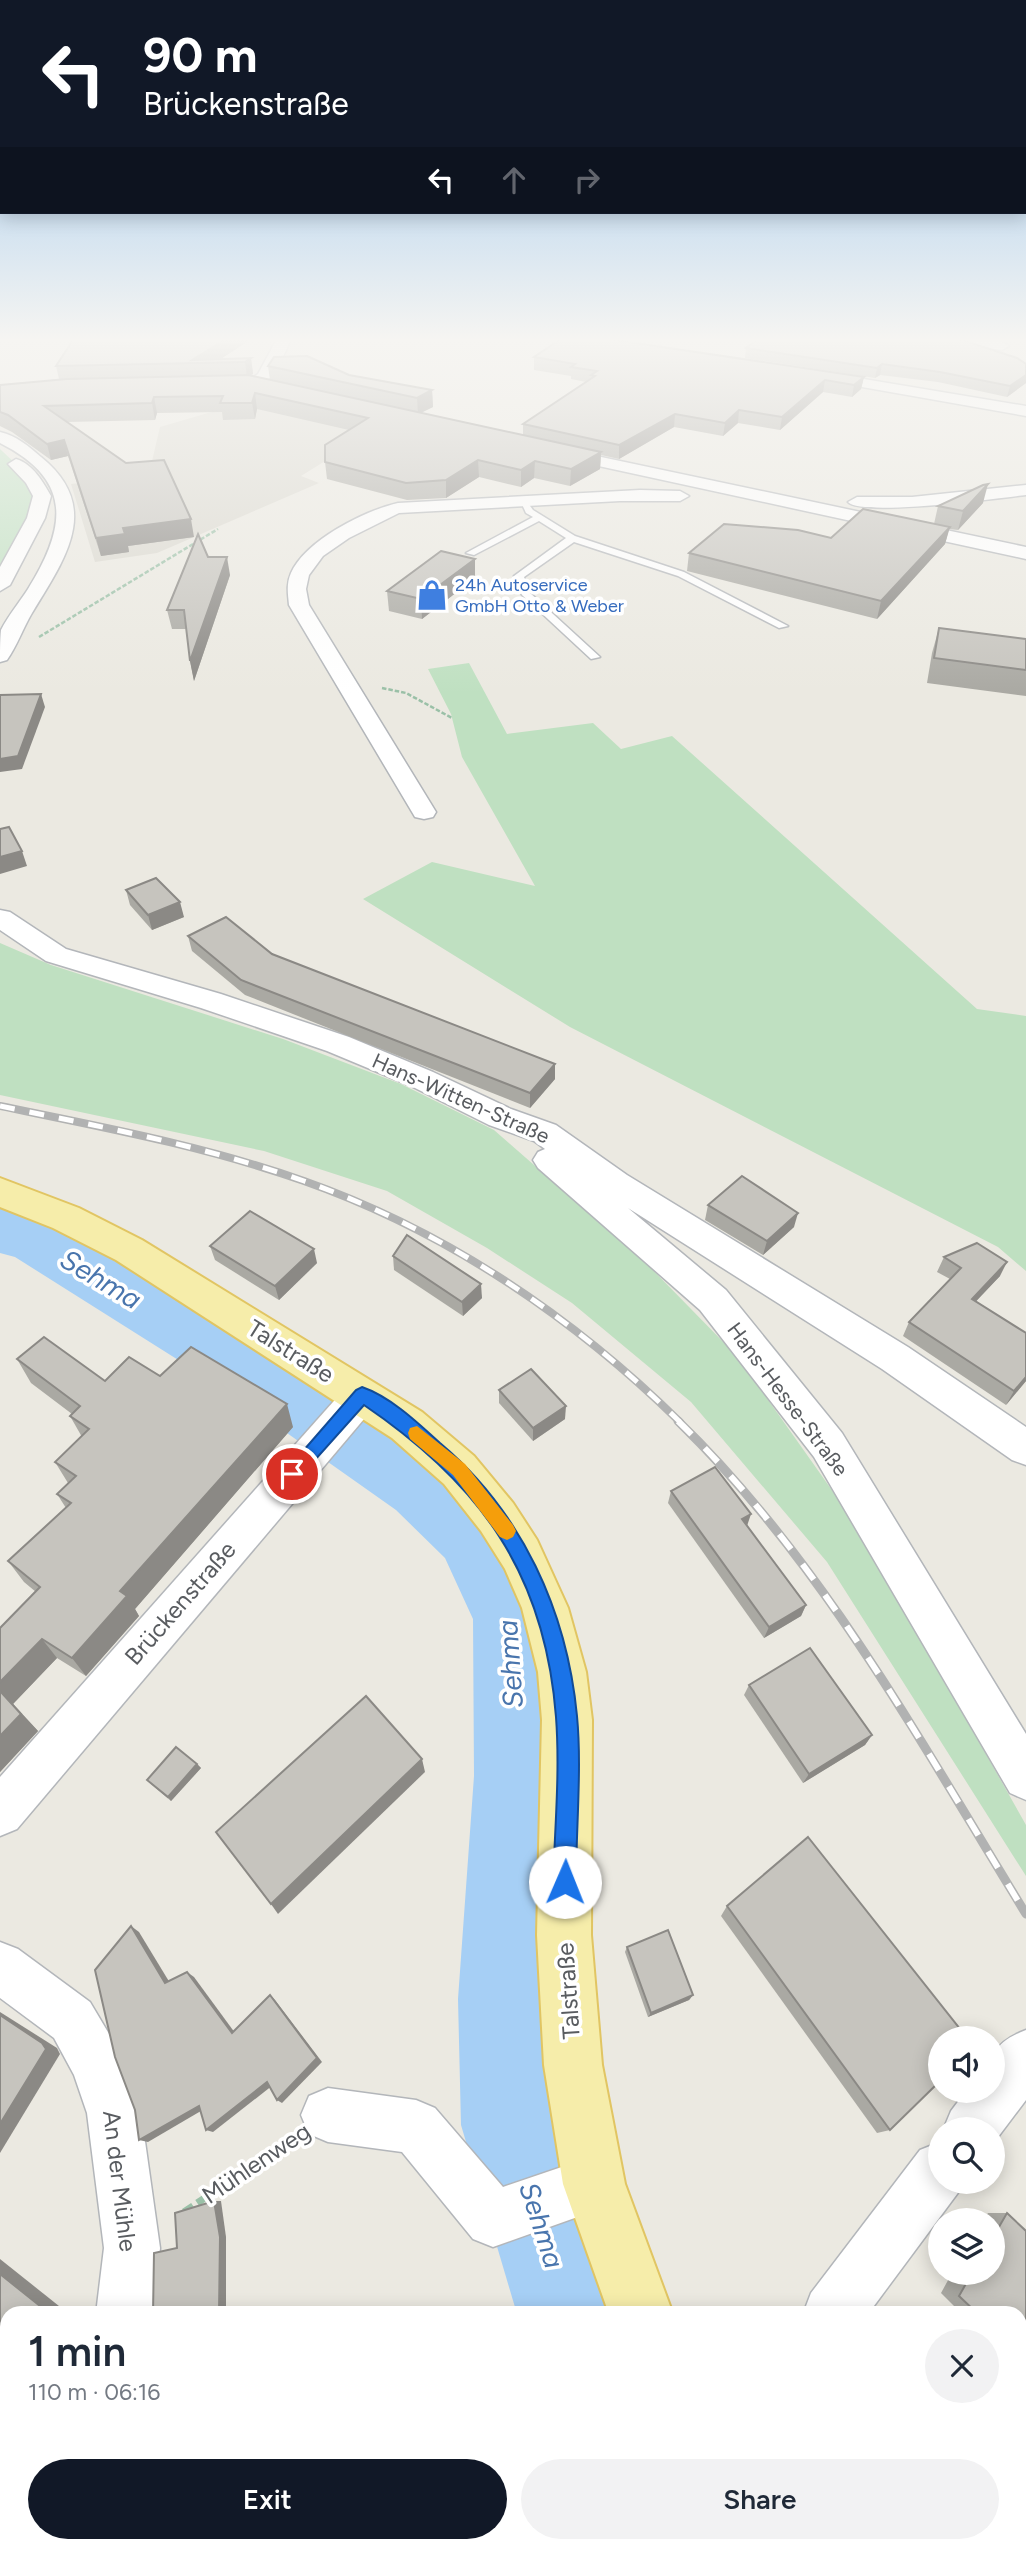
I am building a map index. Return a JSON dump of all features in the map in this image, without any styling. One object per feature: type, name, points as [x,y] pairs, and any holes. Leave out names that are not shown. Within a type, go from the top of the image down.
[{"type":"main road","name":"Talstraße","points":[[0,1192],[66,1218],[129,1250],[353,1404],[407,1425],[459,1470],[497,1517],[521,1555],[545,1608],[562,1672],[567,1720],[564,1936],[573,2065],[577,2190],[637,2306]]},
{"type":"street","points":[[0,585],[36,519],[42,496],[33,480],[8,456]]},
{"type":"street","points":[[0,656],[64,540],[64,495],[54,476],[30,456]]},
{"type":"street","points":[[572,456],[1026,553]]},
{"type":"street","points":[[816,508],[825,503],[912,502],[1026,490]]},
{"type":"street","points":[[424,812],[299,605],[295,592],[300,574],[314,552],[336,535],[398,508],[587,496],[655,494],[695,498],[739,493]]},
{"type":"street","name":"Hans-Witten-Straße","points":[[0,918],[56,955],[211,1001],[338,1044],[422,1079],[499,1116],[545,1133],[615,1184],[895,1358],[1026,1448]]},
{"type":"street","name":"Hans-Hesse-Straße","points":[[499,1116],[600,1206],[713,1300],[828,1445],[1026,1777]]},
{"type":"street","name":"Brückenstraße","points":[[0,1812],[353,1404]]},
{"type":"street","name":"An der Mühle","points":[[0,1967],[72,2020],[96,2063],[114,2113],[132,2248],[126,2306]]},
{"type":"street","points":[[980,2117],[1026,2056]]},
{"type":"street","name":"Mühlenweg","points":[[328,2115],[416,2127],[493,2220],[577,2190]]},
{"type":"street","points":[[838,2306],[928,2186]]},
{"type":"lane","points":[[525,502],[529,511],[538,518],[572,538],[681,574],[732,603],[783,626]]},
{"type":"lane","points":[[471,553],[538,518]]},
{"type":"lane","points":[[572,538],[557,553],[519,576],[525,593],[595,657]]},
{"type":"path","points":[[32,642],[218,529]]},
{"type":"path","points":[[353,692],[386,688],[431,705],[452,718]]},
{"type":"path","name":"Mühlenweg","points":[[132,2248],[328,2115]]},
{"type":"shaded area","points":[[153,456],[333,456],[301,476],[319,483],[157,553],[95,562],[71,484],[149,474]]},
{"type":"green space","points":[[0,456],[8,456],[33,480],[42,496],[0,585]]},
{"type":"green space","points":[[469,663],[507,734],[593,723],[621,749],[672,736],[977,1009],[1026,1016],[1026,1271],[998,1247],[570,1027],[363,899],[432,862],[535,886],[462,757],[451,714],[428,669]]},
{"type":"green space","points":[[0,943],[51,965],[283,1039],[401,1084],[494,1130],[645,1262],[737,1356],[858,1527],[1026,1825],[1026,1876],[827,1562],[691,1402],[572,1303],[487,1248],[387,1191],[264,1151],[0,1095]]},
{"type":"building","points":[[69,456],[116,456],[126,463],[164,460],[191,519],[123,528],[125,534],[96,538]]},
{"type":"building","points":[[325,456],[594,456],[571,469],[535,461],[521,470],[478,460],[446,480],[406,483],[325,462]]},
{"type":"building","points":[[988,484],[963,511],[938,506],[983,485]]},
{"type":"building","points":[[863,509],[950,527],[881,601],[689,553],[724,524],[798,530],[831,538]]},
{"type":"building","points":[[198,534],[208,557],[227,557],[190,661],[184,610],[167,610]]},
{"type":"building","points":[[441,551],[475,559],[421,599],[387,591]]},
{"type":"building","points":[[939,628],[1026,639],[1026,670],[934,658]]},
{"type":"building","points":[[41,694],[18,756],[0,759],[0,695]]},
{"type":"building","points":[[9,827],[22,851],[0,857],[0,829]]},
{"type":"building","points":[[156,878],[180,902],[148,915],[126,890]]},
{"type":"building","points":[[226,917],[272,954],[555,1064],[530,1093],[241,980],[188,936]]},
{"type":"building","points":[[742,1176],[798,1213],[767,1241],[708,1205]]},
{"type":"building","points":[[250,1211],[314,1249],[275,1286],[210,1246]]},
{"type":"building","points":[[407,1235],[481,1284],[462,1302],[393,1256]]},
{"type":"building","points":[[977,1243],[1007,1262],[972,1299],[1026,1333],[1026,1377],[1014,1391],[909,1322],[961,1268],[944,1257]]},
{"type":"building","points":[[44,1337],[105,1381],[129,1357],[160,1376],[191,1347],[287,1404],[120,1591],[127,1596],[72,1658],[42,1639],[0,1682],[0,1628],[40,1587],[8,1561],[71,1503],[57,1494],[76,1476],[55,1462],[89,1429],[70,1416],[80,1406],[17,1359]]},
{"type":"building","points":[[531,1369],[566,1406],[533,1428],[499,1390]]},
{"type":"building","points":[[715,1467],[751,1514],[742,1519],[806,1605],[769,1627],[671,1491]]},
{"type":"building","points":[[810,1648],[872,1735],[809,1774],[749,1685]]},
{"type":"building","points":[[0,1691],[21,1714],[0,1736]]},
{"type":"building","points":[[366,1696],[422,1759],[271,1904],[216,1832]]},
{"type":"building","points":[[176,1747],[197,1764],[168,1797],[147,1780]]},
{"type":"building","points":[[808,1837],[958,2026],[928,2026],[928,2093],[890,2130],[727,1906]]},
{"type":"building","points":[[131,1926],[165,1983],[187,1972],[232,2033],[270,1995],[317,2058],[277,2100],[267,2082],[206,2130],[199,2106],[139,2140],[135,2110],[115,2057],[95,1970]]},
{"type":"building","points":[[668,1930],[693,1995],[651,2013],[627,1947]]},
{"type":"building","points":[[0,2015],[42,2043],[46,2049],[0,2124]]},
{"type":"building","points":[[214,2201],[220,2237],[219,2306],[153,2306],[154,2253],[177,2248],[175,2213]]},
{"type":"building","points":[[1007,2213],[1026,2231],[1026,2306],[970,2306],[959,2296],[965,2285],[1005,2285]]},
{"type":"building","points":[[0,2274],[40,2306],[0,2306]]},
{"type":"waterway","name":"Sehma","points":[[0,1230],[33,1238],[253,1372],[421,1487],[471,1534],[511,1618],[516,1776],[504,1999],[510,2125],[567,2306]]},
{"type":"railway","points":[[0,1106],[229,1157],[357,1201],[408,1225],[505,1281],[596,1347],[680,1422]]},
{"type":"railway","points":[[678,1421],[779,1533],[824,1594],[908,1720],[1026,1914]]},
{"type":"slow traffic","points":[[417,1433],[459,1470],[507,1531]]},
{"type":"place","name":"24h Autoservice GmbH Otto & Weber","points":[[432,595]]},
{"type":"route","points":[[292,1474],[362,1395],[407,1425],[459,1470],[497,1517],[521,1555],[545,1608],[562,1672],[567,1720],[565,1882]]}]
